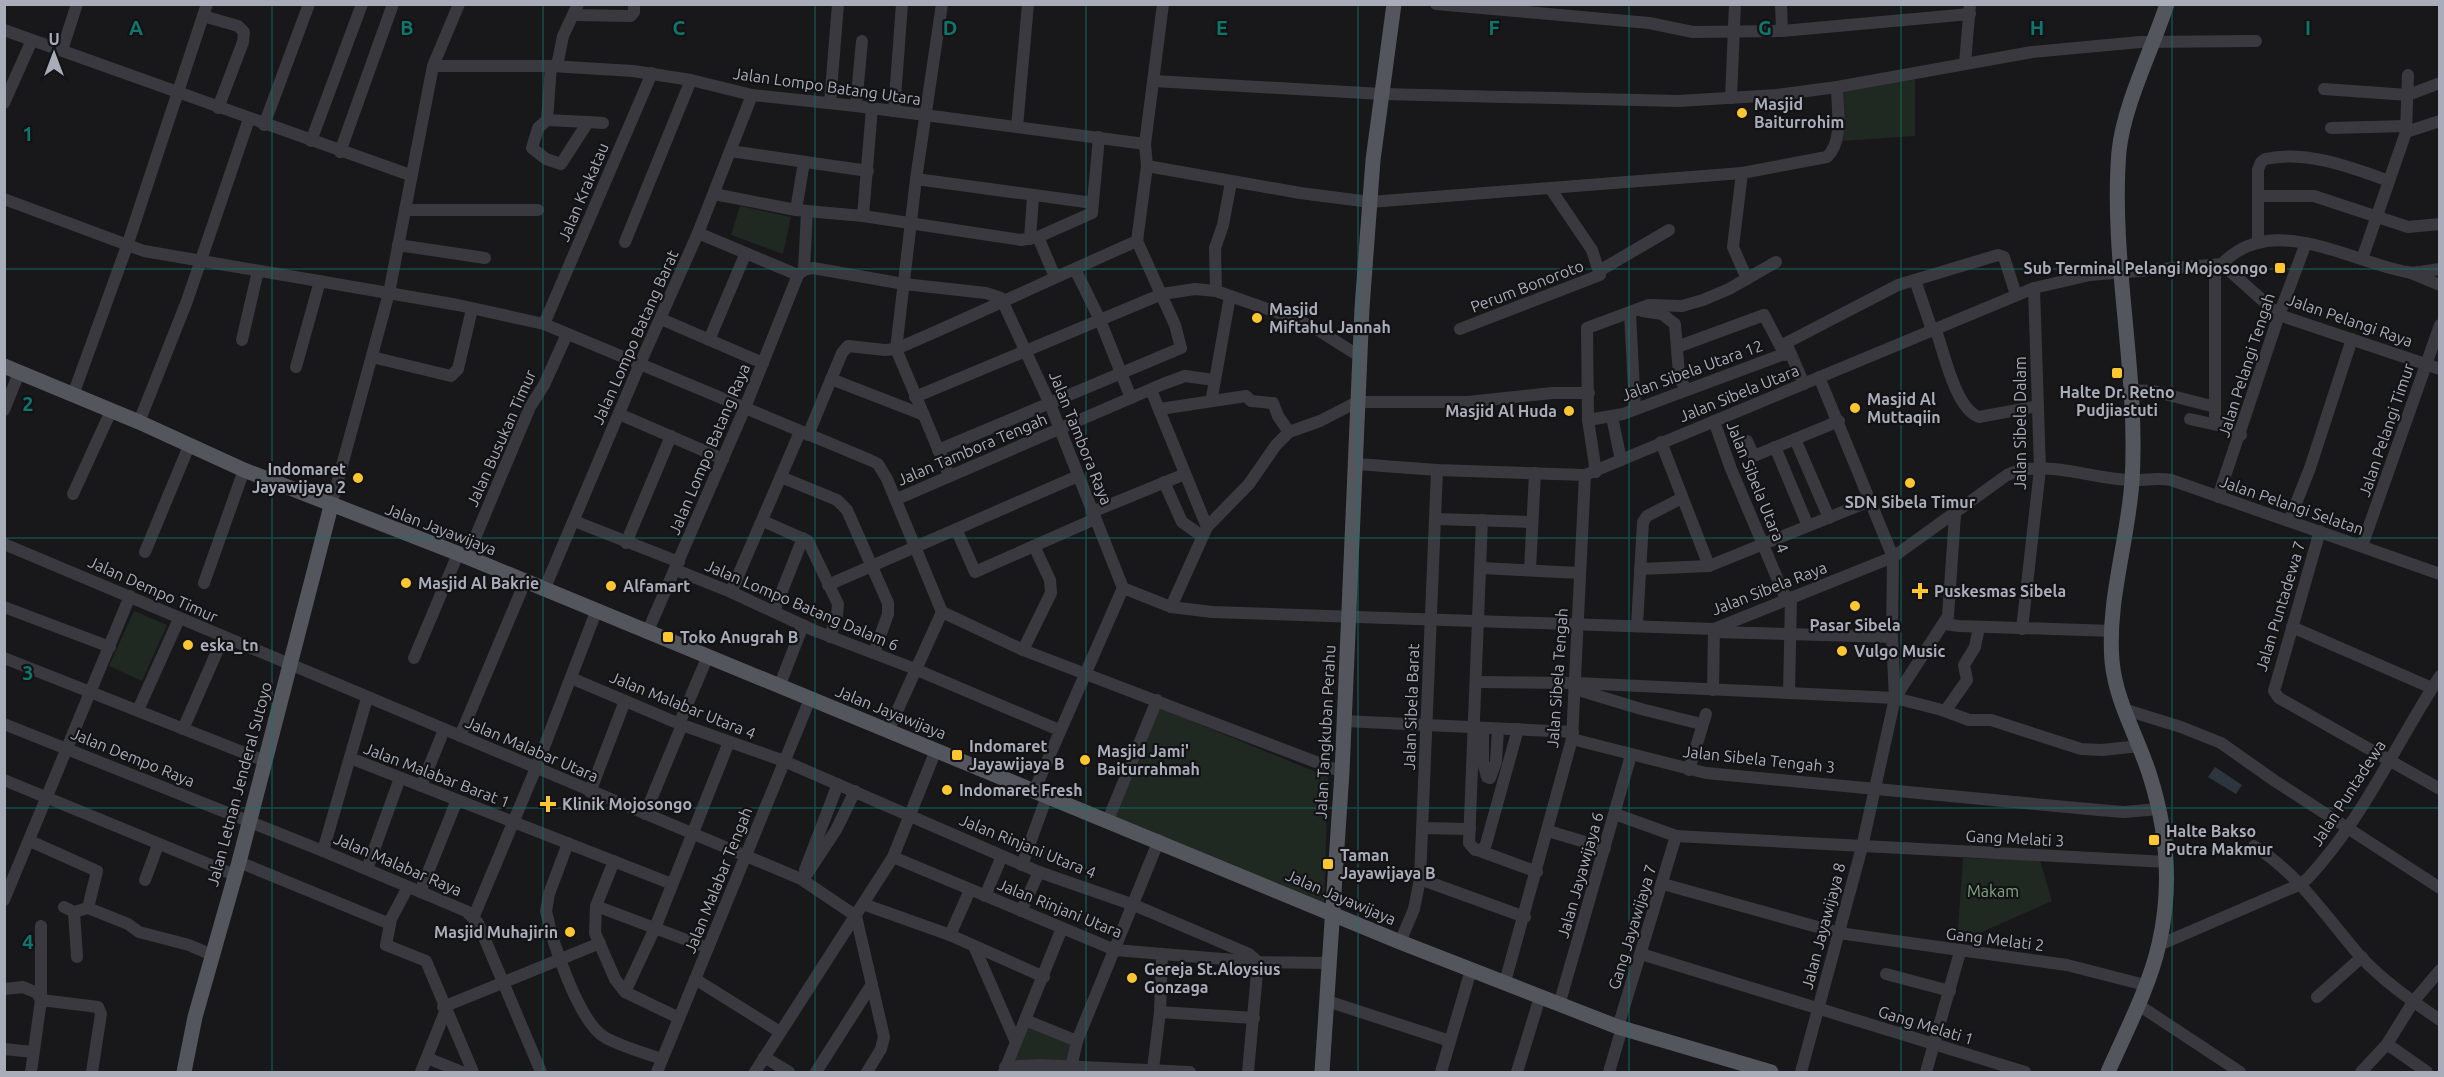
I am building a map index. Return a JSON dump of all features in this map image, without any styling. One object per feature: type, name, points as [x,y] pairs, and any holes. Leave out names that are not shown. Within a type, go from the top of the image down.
[{"type":"main road","name":"Jalan Tangkuban Perahu","points":[[1323,1072],[1350,616],[1359,359],[1370,202],[1394,4]]},
{"type":"main road","points":[[2109,1072],[2159,945],[2167,862],[2159,809],[2140,746],[2115,686],[2113,631],[2132,481],[2121,271],[2119,152],[2133,96],[2167,4]]},
{"type":"main road","name":"Jalan Jayawijaya","points":[[4,366],[331,506],[462,555],[707,658],[1160,840],[1400,942],[1620,1027],[1771,1072]]},
{"type":"main road","name":"Jalan Letnan Jenderal Sutoyo","points":[[184,1072],[195,1017],[237,869],[331,506]]},
{"type":"street","points":[[62,50],[76,4]]},
{"type":"street","points":[[264,125],[309,4]]},
{"type":"street","points":[[311,141],[362,4]]},
{"type":"street","points":[[340,152],[393,4]]},
{"type":"street","points":[[331,506],[389,293],[410,175],[433,66],[459,4]]},
{"type":"street","points":[[548,120],[554,66],[563,36],[576,10],[631,16],[634,12],[634,4]]},
{"type":"street","points":[[830,103],[838,4]]},
{"type":"street","points":[[894,111],[902,4]]},
{"type":"street","points":[[942,4],[910,224],[896,349],[949,475]]},
{"type":"street","points":[[1017,127],[1028,4]]},
{"type":"street","points":[[938,450],[1181,348],[1175,325],[1137,241],[1147,166],[1144,144],[1163,4]]},
{"type":"street","points":[[1436,4],[1649,23],[1693,32],[1782,31],[1970,9],[1965,63]]},
{"type":"street","points":[[1731,98],[1735,4]]},
{"type":"street","points":[[1781,4],[1782,31]]},
{"type":"street","points":[[73,395],[127,246],[205,10],[238,26],[243,32],[243,42],[219,108]]},
{"type":"street","points":[[4,30],[264,125],[410,175]]},
{"type":"street","points":[[4,103],[32,40]]},
{"type":"street","points":[[856,106],[862,41]]},
{"type":"street","points":[[1154,81],[1382,94],[1678,101],[1837,87],[2032,51],[2139,42],[2153,44],[2256,41]]},
{"type":"street","name":"Jalan Lompo Batang Utara","points":[[433,66],[554,66],[652,73],[752,95],[856,106],[1144,144]]},
{"type":"street","name":"Jalan Krakatau","points":[[544,324],[652,73]]},
{"type":"street","points":[[2361,259],[2406,129],[2408,75]]},
{"type":"street","points":[[625,242],[691,80]]},
{"type":"street","points":[[2324,89],[2408,94],[2439,83]]},
{"type":"street","points":[[1147,166],[1231,182],[1370,202],[1742,173],[1827,157],[1835,147],[1837,138],[1837,87]]},
{"type":"street","name":"Jalan Lompo Batang Barat","points":[[544,590],[698,233],[752,95]]},
{"type":"street","points":[[863,216],[872,108]]},
{"type":"street","points":[[139,422],[187,302],[249,119]]},
{"type":"street","points":[[588,122],[561,164],[546,159],[532,148],[534,135],[542,123],[548,120],[588,122],[603,123]]},
{"type":"street","points":[[2331,128],[2406,129],[2439,121]]},
{"type":"street","points":[[714,194],[802,211],[863,216],[1021,240],[1034,238],[1090,216],[1099,137]]},
{"type":"street","points":[[730,151],[868,171]]},
{"type":"street","points":[[2258,243],[2259,164],[2267,158],[2315,159],[2344,165],[2389,181]]},
{"type":"street","name":"Jalan Lompo Batang Raya","points":[[647,633],[678,566],[801,273],[804,162]]},
{"type":"street","points":[[1742,173],[1735,255],[1747,279]]},
{"type":"street","points":[[916,180],[1093,203]]},
{"type":"street","points":[[1215,291],[1215,248],[1223,225],[1231,182]]},
{"type":"street","name":"Perum Bonoroto","points":[[1460,329],[1600,275],[1592,250],[1550,188]]},
{"type":"street","points":[[1033,196],[1034,238],[1055,277]]},
{"type":"street","points":[[2258,196],[2314,196],[2408,227],[2439,224]]},
{"type":"street","points":[[4,199],[127,246],[199,261],[389,293],[544,324],[639,366],[878,464],[897,499],[914,549],[942,612],[1023,650],[1342,772]]},
{"type":"street","points":[[405,210],[538,210]]},
{"type":"street","name":"Perum Bonoroto","points":[[1599,271],[1669,230]]},
{"type":"street","points":[[698,233],[745,255],[801,273],[813,268],[904,284],[994,295],[1005,303]]},
{"type":"street","points":[[731,592],[781,477],[831,380],[842,353],[848,346],[885,351],[896,349],[1005,303],[1055,277],[1137,241]]},
{"type":"street","points":[[2121,271],[2218,265],[2243,248],[2258,243],[2280,241],[2306,243],[2409,273],[2439,285]]},
{"type":"street","name":"Jalan Pelangi Tengah","points":[[2218,497],[2241,435],[2279,315],[2306,243]]},
{"type":"street","points":[[398,245],[485,258]]},
{"type":"street","points":[[709,340],[745,255]]},
{"type":"street","points":[[1803,385],[1785,343],[1898,285],[2002,255],[2016,295]]},
{"type":"street","points":[[1632,312],[1649,305],[1687,305],[1720,293],[1776,262]]},
{"type":"street","points":[[2218,265],[2215,416],[2221,426]]},
{"type":"street","name":"Jalan Pelangi Raya","points":[[2218,265],[2279,315],[2439,369]]},
{"type":"street","points":[[1075,268],[1100,320],[1131,398]]},
{"type":"street","points":[[2409,273],[2439,269]]},
{"type":"street","points":[[242,340],[258,271]]},
{"type":"street","name":"Jalan Sibela Utara","points":[[1357,464],[1437,470],[1591,474],[1661,442],[2034,288],[2071,278],[2121,271]]},
{"type":"street","points":[[1915,280],[1961,401],[1971,414],[1979,417],[2038,406]]},
{"type":"street","points":[[296,367],[320,281]]},
{"type":"street","name":"Jalan Sibela Dalam","points":[[2022,629],[2040,469],[2034,288]]},
{"type":"street","points":[[915,397],[1162,294],[1195,289],[1215,291],[1263,306],[1318,330],[1359,359]]},
{"type":"street","points":[[1212,398],[1230,296]]},
{"type":"street","name":"Jalan Tambora Raya","points":[[1005,303],[1050,404],[1123,588]]},
{"type":"street","points":[[372,357],[452,376],[458,369],[472,309]]},
{"type":"street","points":[[1632,312],[1669,317],[1675,324],[1679,374],[1684,389]]},
{"type":"street","points":[[1632,312],[1635,408]]},
{"type":"street","name":"Jalan Sibela Tengah","points":[[1505,982],[1525,917],[1572,736],[1580,573],[1591,474],[1587,328],[1632,312]]},
{"type":"street","points":[[1677,347],[1764,315],[1803,385]]},
{"type":"street","points":[[661,319],[764,363]]},
{"type":"street","name":"Jalan Pelangi Timur","points":[[2362,546],[2439,325]]},
{"type":"street","name":"Jalan Busukan Timur","points":[[414,658],[530,407],[544,385],[567,334]]},
{"type":"street","points":[[2289,521],[2310,468],[2352,339]]},
{"type":"street","name":"Jalan Sibela Utara 12","points":[[1588,420],[1612,417],[1784,354]]},
{"type":"street","points":[[4,410],[19,373]]},
{"type":"street","points":[[1819,377],[1893,557],[1892,637],[1895,699]]},
{"type":"street","name":"Jalan Tambora Tengah","points":[[897,499],[1179,378],[1214,380]]},
{"type":"street","points":[[831,380],[924,415]]},
{"type":"street","points":[[1151,390],[1185,474],[1204,531]]},
{"type":"street","points":[[2129,390],[2153,390],[2215,407]]},
{"type":"street","points":[[1171,607],[1204,531],[1244,490],[1289,432],[1320,421],[1357,398],[1468,402],[1552,393],[1588,393]]},
{"type":"street","points":[[1160,409],[1246,396],[1251,401],[1273,403],[1278,416],[1289,432]]},
{"type":"street","points":[[73,494],[111,411]]},
{"type":"street","points":[[619,414],[723,459]]},
{"type":"street","points":[[1612,417],[1621,460]]},
{"type":"street","points":[[2190,419],[2221,426],[2241,435]]},
{"type":"street","name":"Jalan Sibela Utara 4","points":[[1714,421],[1763,544],[1789,598]]},
{"type":"street","points":[[1747,441],[1754,456],[1839,421]]},
{"type":"street","points":[[626,543],[670,436]]},
{"type":"street","points":[[1795,439],[1829,518]]},
{"type":"street","points":[[1661,442],[1709,566]]},
{"type":"street","points":[[145,552],[189,446]]},
{"type":"street","points":[[1775,447],[1809,526]]},
{"type":"street","name":"Jalan Sibela Raya","points":[[1123,588],[1171,607],[1212,612],[1478,619],[1714,630],[1893,557],[2017,470],[2040,469],[2132,481]]},
{"type":"street","points":[[204,583],[244,470]]},
{"type":"street","name":"Jalan Sibela Barat","points":[[1400,942],[1414,909],[1420,879],[1437,470]]},
{"type":"street","points":[[1530,570],[1535,473]]},
{"type":"street","points":[[957,531],[975,572],[1185,474]]},
{"type":"street","points":[[828,585],[957,531],[1078,476]]},
{"type":"street","points":[[781,477],[843,504],[889,609],[874,653]]},
{"type":"street","name":"Jalan Pelangi Selatan","points":[[2132,481],[2161,478],[2320,531],[2439,574]]},
{"type":"street","points":[[1164,482],[1182,522],[1204,531]]},
{"type":"street","points":[[1637,625],[1644,519],[1682,498]]},
{"type":"street","points":[[1640,569],[1709,566],[1870,501]]},
{"type":"street","points":[[1895,699],[1948,616],[1955,515]]},
{"type":"street","points":[[1436,519],[1531,522]]},
{"type":"street","points":[[1482,520],[1476,682],[1478,728],[1484,769],[1487,777],[1490,778],[1496,762],[1498,729]]},
{"type":"street","points":[[763,521],[802,538],[811,546],[838,607],[830,637]]},
{"type":"street","name":"Jalan Lompo Batang Dalam 6","points":[[574,522],[678,566],[830,637],[915,669],[1059,730]]},
{"type":"street","name":"Jalan Puntadewa 7","points":[[2320,531],[2274,691],[2279,698],[2390,763]]},
{"type":"street","points":[[774,611],[802,538]]},
{"type":"street","name":"Jalan Dempo Timur","points":[[4,544],[289,666]]},
{"type":"street","points":[[1023,650],[1051,593],[1050,580],[1034,546]]},
{"type":"street","points":[[1481,568],[1580,573]]},
{"type":"street","points":[[460,736],[525,582]]},
{"type":"street","points":[[1022,865],[1059,730],[1123,588]]},
{"type":"street","points":[[4,900],[69,749],[130,596]]},
{"type":"street","points":[[1789,598],[1789,693]]},
{"type":"street","points":[[4,607],[110,647]]},
{"type":"street","points":[[474,916],[536,768],[596,612]]},
{"type":"street","points":[[888,731],[942,612]]},
{"type":"street","points":[[138,710],[179,619]]},
{"type":"street","points":[[1945,624],[2113,631]]},
{"type":"street","points":[[779,687],[803,625]]},
{"type":"street","points":[[1942,710],[1967,680],[1964,665],[1975,647],[1979,627]]},
{"type":"street","points":[[2292,627],[2432,688]]},
{"type":"street","points":[[1713,690],[1714,630],[1790,635],[1892,637]]},
{"type":"street","points":[[183,729],[223,638]]},
{"type":"street","points":[[4,658],[265,761]]},
{"type":"street","points":[[645,814],[707,658]]},
{"type":"street","name":"Jalan Malabar Utara","points":[[289,666],[802,880],[856,916]]},
{"type":"street","name":"Jalan Puntadewa","points":[[2159,945],[2301,884],[2323,861],[2347,829],[2390,763],[2439,676]]},
{"type":"street","name":"Jalan Malabar Utara 4","points":[[571,678],[681,725],[784,761],[855,791]]},
{"type":"street","points":[[1476,682],[1895,699],[1942,710],[1969,720],[1991,720],[2081,749],[2102,750],[2140,746]]},
{"type":"street","points":[[1576,686],[1641,709],[1704,719],[1689,770]]},
{"type":"street","points":[[323,851],[367,698]]},
{"type":"street","name":"Jalan Malabar Tengah","points":[[657,1072],[810,699]]},
{"type":"street","name":"Jalan Jayawijaya 8","points":[[1801,1072],[1862,847],[1895,699]]},
{"type":"street","points":[[1108,820],[1157,700]]},
{"type":"street","points":[[590,792],[625,701]]},
{"type":"street","points":[[2123,709],[2181,727],[2221,743],[2347,829],[2439,888]]},
{"type":"street","name":"Jalan Sibela Tengah 3","points":[[1344,722],[1518,729],[1572,736],[1689,770],[2099,810],[2124,812],[2159,809]]},
{"type":"street","name":"Jalan Dempo Raya","points":[[4,724],[249,823]]},
{"type":"street","points":[[1478,728],[1470,829],[1471,848],[1537,872]]},
{"type":"street","points":[[1480,851],[1486,844],[1518,729]]},
{"type":"street","points":[[421,786],[444,730]]},
{"type":"street","points":[[625,992],[655,928],[729,742]]},
{"type":"street","points":[[754,1072],[893,856],[936,750]]},
{"type":"street","name":"Jalan Jayawijaya 6","points":[[1559,1005],[1631,755]]},
{"type":"street","name":"Jalan Malabar Barat 1","points":[[350,758],[672,884]]},
{"type":"street","points":[[2390,763],[2439,789]]},
{"type":"street","points":[[367,870],[400,778]]},
{"type":"street","points":[[4,780],[158,845],[237,869],[390,924]]},
{"type":"street","points":[[802,880],[838,784]]},
{"type":"street","points":[[802,880],[841,821],[855,791]]},
{"type":"street","name":"Jalan Rinjani Utara 4","points":[[855,791],[1038,872],[1134,905],[1249,954],[1258,962]]},
{"type":"street","points":[[420,892],[457,800]]},
{"type":"street","name":"Gang Melati 3","points":[[1615,814],[1676,836],[2167,862]]},
{"type":"street","name":"Jalan Malabar Raya","points":[[249,823],[323,851],[474,916],[541,1072]]},
{"type":"street","points":[[1422,828],[1470,829]]},
{"type":"street","points":[[1548,831],[1605,848]]},
{"type":"street","name":"Gang Jayawijaya 7","points":[[1609,1072],[1676,836]]},
{"type":"street","points":[[1071,1070],[1077,1041],[1160,840]]},
{"type":"street","points":[[30,841],[97,871],[88,908]]},
{"type":"street","points":[[568,843],[546,905],[562,960],[586,1018],[605,1038],[662,1059]]},
{"type":"street","points":[[145,880],[158,845]]},
{"type":"street","points":[[2254,846],[2301,884],[2362,957],[2413,1002],[2439,1020]]},
{"type":"street","name":"Jalan Rinjani Utara","points":[[893,856],[1115,950],[1258,962],[1330,963]]},
{"type":"street","points":[[985,896],[1002,856]]},
{"type":"street","points":[[614,861],[596,906],[595,933],[615,979],[625,992],[680,1018]]},
{"type":"street","points":[[1021,911],[1038,872]]},
{"type":"street","points":[[1420,879],[1525,917]]},
{"type":"street","name":"Gang Melati 2","points":[[1663,884],[1839,933],[1960,952],[2067,965],[2145,985]]},
{"type":"street","points":[[408,887],[390,924],[387,946],[426,961],[444,1009],[473,1072]]},
{"type":"street","points":[[950,935],[970,890]]},
{"type":"street","points":[[863,904],[950,935],[1044,976]]},
{"type":"street","points":[[596,906],[708,948]]},
{"type":"street","points":[[77,957],[69,910],[88,908],[128,924],[139,932],[189,945],[212,955]]},
{"type":"street","points":[[856,916],[884,1037],[881,1048],[867,1072]]},
{"type":"street","points":[[31,1072],[40,1000],[41,926]]},
{"type":"street","points":[[1062,928],[1005,1070],[1190,1072]]},
{"type":"street","points":[[421,1072],[444,1009],[600,943]]},
{"type":"street","points":[[974,946],[1015,1041]]},
{"type":"street","points":[[1926,1072],[1960,952]]},
{"type":"street","name":"Gang Melati 1","points":[[1641,954],[2025,1072]]},
{"type":"street","points":[[1153,1070],[1160,1012],[1162,955]]},
{"type":"street","points":[[2317,998],[2362,957]]},
{"type":"street","points":[[1248,1072],[1258,962]]},
{"type":"street","points":[[1441,1072],[1471,970]]},
{"type":"street","points":[[2361,1072],[2387,1044],[2413,1002],[2439,970]]},
{"type":"street","points":[[1886,974],[1950,991]]},
{"type":"street","points":[[695,979],[780,1032]]},
{"type":"street","points":[[816,1072],[872,984]]},
{"type":"street","points":[[4,989],[15,987],[31,989],[40,1000],[93,1006],[101,1010],[92,1072]]},
{"type":"street","points":[[1517,1072],[1540,997]]},
{"type":"street","points":[[1327,1001],[1450,1041]]},
{"type":"street","points":[[2137,1004],[2240,1072]]},
{"type":"street","points":[[1160,1012],[1254,1018]]},
{"type":"street","points":[[1025,1020],[1077,1041]]},
{"type":"street","points":[[2387,1044],[2427,1072]]},
{"type":"street","points":[[4,1049],[33,1052]]},
{"type":"street","points":[[764,1057],[789,1072]]},
{"type":"street","points":[[427,1058],[462,1072]]},
{"type":"green space","points":[[1915,78],[1915,136],[1840,141],[1838,89]]},
{"type":"green space","points":[[740,206],[791,217],[783,254],[731,235]]},
{"type":"green space","points":[[134,611],[167,625],[142,681],[109,666]]},
{"type":"green space","points":[[1158,707],[1328,777],[1324,904],[1114,817]]},
{"type":"green space","name":"Makam","points":[[1963,858],[2040,860],[2052,901],[1957,943]]},
{"type":"green space","points":[[1027,1024],[1074,1044],[1069,1064],[1009,1064]]},
{"type":"shaded area","points":[[2215,767],[2242,785],[2236,794],[2208,777]]},
{"type":"place","name":"Masjid Baiturrohim","points":[[1742,113]]},
{"type":"place","name":"Sub Terminal Pelangi Mojosongo","points":[[2280,268]]},
{"type":"place","name":"Masjid Miftahul Jannah","points":[[1257,318]]},
{"type":"place","name":"Halte Dr. Retno Pudjiastuti","points":[[2117,373]]},
{"type":"place","name":"Masjid Al Muttaqiin","points":[[1855,408]]},
{"type":"place","name":"Masjid Al Huda","points":[[1569,411]]},
{"type":"place","name":"Indomaret Jayawijaya 2","points":[[358,478]]},
{"type":"place","name":"SDN Sibela Timur","points":[[1910,483]]},
{"type":"place","name":"Masjid Al Bakrie","points":[[406,583]]},
{"type":"place","name":"Alfamart","points":[[611,586]]},
{"type":"place","name":"Puskesmas Sibela","points":[[1920,591]]},
{"type":"place","name":"Pasar Sibela","points":[[1855,606]]},
{"type":"place","name":"Toko Anugrah B","points":[[668,637]]},
{"type":"place","name":"eska_tn","points":[[188,645]]},
{"type":"place","name":"Vulgo Music","points":[[1842,651]]},
{"type":"place","name":"Indomaret Jayawijaya B","points":[[957,755]]},
{"type":"place","name":"Masjid Jami' Baiturrahmah","points":[[1085,760]]},
{"type":"place","name":"Indomaret Fresh","points":[[947,790]]},
{"type":"place","name":"Klinik Mojosongo","points":[[548,804]]},
{"type":"place","name":"Halte Bakso Putra Makmur","points":[[2154,840]]},
{"type":"place","name":"Taman Jayawijaya B","points":[[1328,864]]},
{"type":"place","name":"Masjid Muhajirin","points":[[570,932]]},
{"type":"place","name":"Gereja St.Aloysius Gonzaga","points":[[1132,978]]}]
